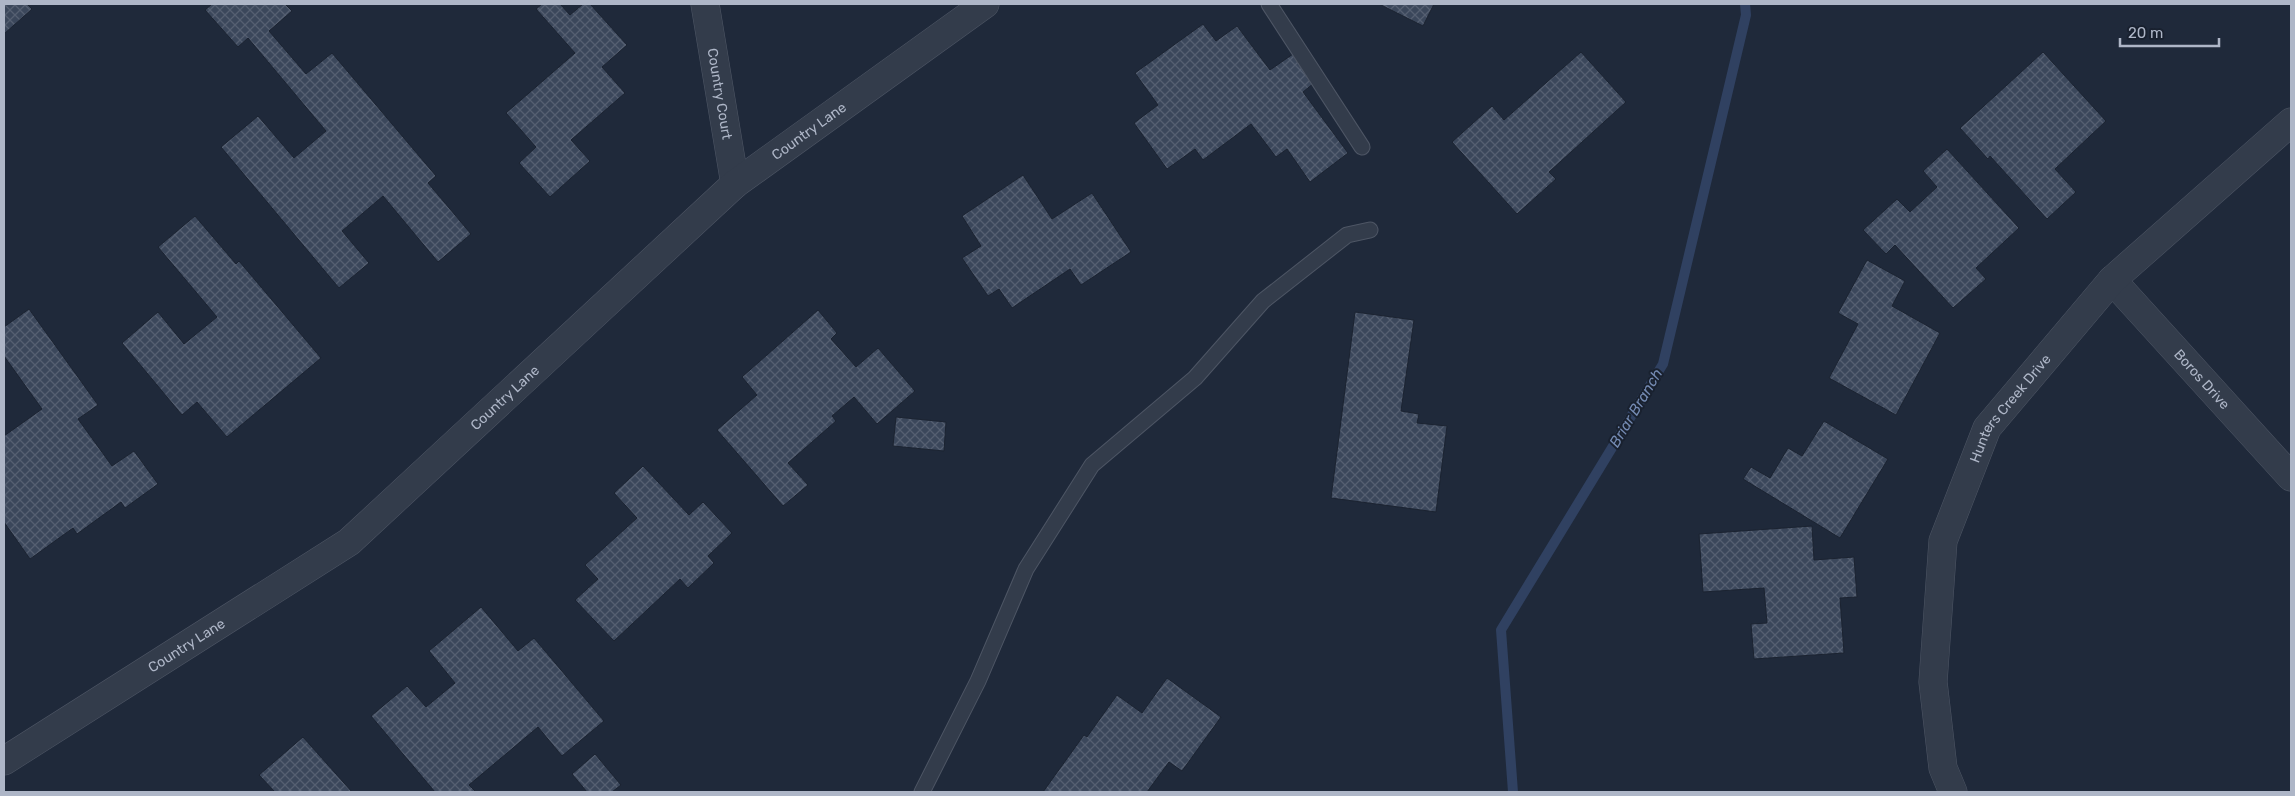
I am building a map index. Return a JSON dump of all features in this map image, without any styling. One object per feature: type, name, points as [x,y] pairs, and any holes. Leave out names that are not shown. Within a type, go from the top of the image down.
[{"type":"street","name":"Country Court","points":[[705,4],[735,184]]},
{"type":"street","name":"Country Lane","points":[[4,761],[349,542],[735,184],[985,4]]},
{"type":"street","name":"Hunters Creek Drive","points":[[1953,792],[1943,768],[1933,682],[1942,541],[1987,428],[2112,280],[2291,122]]},
{"type":"street","name":"Boros Drive","points":[[2112,280],[2291,477]]},
{"type":"lane","points":[[1269,4],[1362,148]]},
{"type":"lane","points":[[922,792],[978,681],[1026,569],[1092,465],[1195,378],[1264,301],[1347,235],[1370,230]]},
{"type":"building","points":[[4,4],[27,4],[32,9],[4,34]]},
{"type":"building","points":[[212,4],[285,4],[292,11],[269,31],[306,74],[332,53],[436,176],[428,183],[471,234],[438,262],[383,196],[342,231],[369,263],[339,288],[221,147],[258,116],[294,158],[326,131],[248,38],[238,47],[205,10]]},
{"type":"building","points":[[542,4],[560,4],[570,15],[583,4],[590,4],[627,45],[602,67],[625,93],[571,140],[590,161],[550,197],[519,163],[536,147],[506,113],[575,53],[536,9]]},
{"type":"building","points":[[1379,4],[1434,4],[1423,26]]},
{"type":"building","points":[[1203,24],[1216,41],[1237,26],[1270,70],[1293,54],[1314,83],[1303,92],[1348,153],[1310,182],[1287,149],[1276,157],[1251,124],[1203,160],[1195,149],[1167,169],[1134,123],[1158,105],[1135,73]]},
{"type":"building","points":[[1581,52],[1626,102],[1549,172],[1556,179],[1517,214],[1452,142],[1492,106],[1504,120]]},
{"type":"building","points":[[2043,52],[2106,121],[2055,169],[2076,192],[2047,219],[1990,156],[1988,159],[1960,128]]},
{"type":"building","points":[[1947,149],[2019,228],[1976,268],[1986,279],[1953,308],[1895,245],[1886,254],[1863,230],[1897,199],[1910,212],[1937,187],[1923,171]]},
{"type":"building","points":[[1023,175],[1052,219],[1092,193],[1131,252],[1081,285],[1070,269],[1012,308],[999,289],[988,296],[962,258],[981,246],[962,216]]},
{"type":"building","points":[[195,216],[236,264],[239,261],[321,358],[227,437],[197,402],[182,415],[122,343],[158,312],[184,344],[217,317],[158,247]]},
{"type":"building","points":[[1867,260],[1905,281],[1892,306],[1940,333],[1896,415],[1829,378],[1858,324],[1838,313]]},
{"type":"building","points":[[29,309],[98,405],[78,419],[112,466],[134,451],[158,484],[125,508],[121,502],[77,534],[73,528],[30,559],[4,522],[4,436],[42,409],[4,356],[4,327]]},
{"type":"building","points":[[818,310],[837,333],[831,339],[856,367],[878,348],[915,391],[877,424],[854,397],[832,416],[836,421],[788,463],[808,485],[783,506],[717,430],[757,395],[742,377]]},
{"type":"building","points":[[1355,312],[1414,320],[1401,411],[1419,414],[1417,423],[1447,426],[1436,512],[1331,498]]},
{"type":"building","points":[[896,417],[946,422],[944,451],[893,446]]},
{"type":"building","points":[[1824,421],[1888,459],[1840,538],[1743,479],[1751,467],[1770,478],[1788,448],[1802,456]]},
{"type":"building","points":[[643,466],[689,515],[703,502],[732,533],[708,556],[714,563],[688,588],[680,579],[614,641],[575,600],[598,579],[585,565],[637,518],[614,493]]},
{"type":"building","points":[[1812,526],[1814,560],[1854,557],[1857,597],[1840,598],[1844,653],[1754,659],[1751,624],[1767,623],[1764,588],[1703,592],[1699,534]]},
{"type":"building","points":[[481,607],[518,651],[534,638],[604,721],[562,756],[538,727],[469,785],[476,792],[435,792],[371,716],[407,686],[426,707],[455,683],[429,651]]},
{"type":"building","points":[[1167,678],[1221,717],[1182,771],[1169,762],[1147,792],[1043,792],[1084,735],[1087,737],[1117,695],[1142,713]]},
{"type":"building","points":[[303,737],[352,792],[275,792],[259,775]]},
{"type":"building","points":[[595,754],[621,785],[612,792],[587,792],[572,774]]},
{"type":"waterway","name":"Briar Branch","points":[[1513,792],[1501,630],[1663,364],[1746,15],[1745,4]]}]
